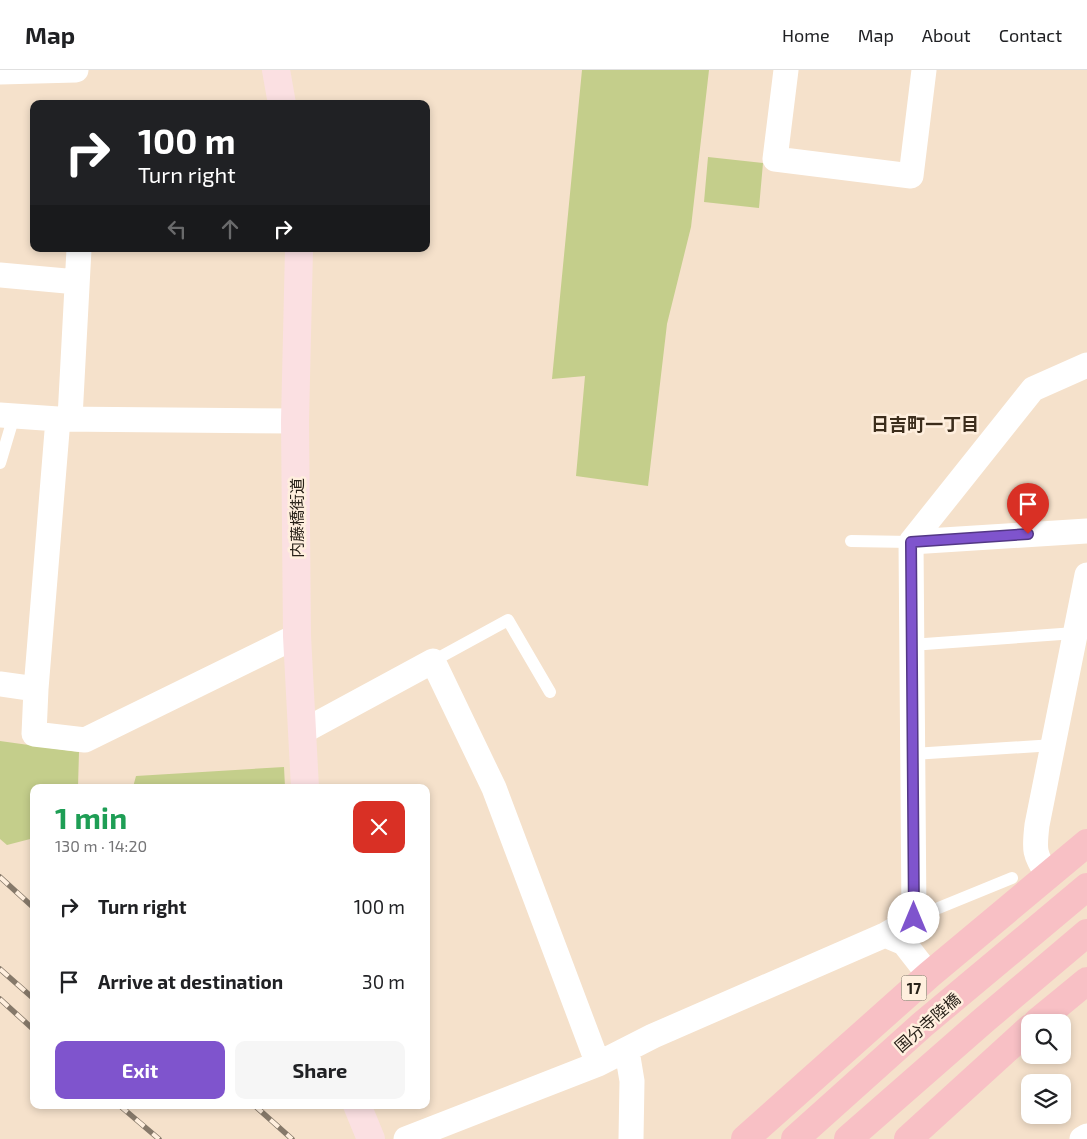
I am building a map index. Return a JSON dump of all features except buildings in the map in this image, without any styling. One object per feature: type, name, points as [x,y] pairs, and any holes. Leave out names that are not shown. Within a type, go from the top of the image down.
[{"type":"main road","name":"17","points":[[745,1139],[929,975],[1087,843]]},
{"type":"main road","name":"国分寺陸橋","points":[[795,1139],[922,1025],[1087,887]]},
{"type":"main road","points":[[848,1139],[1082,938]]},
{"type":"main road","points":[[1047,1014],[1087,981]]},
{"type":"main road","points":[[908,1139],[1021,1036]]},
{"type":"street","points":[[0,72],[76,70]]},
{"type":"street","points":[[276,70],[281,100]]},
{"type":"street","points":[[786,70],[775,159],[911,176],[924,70]]},
{"type":"street","points":[[80,252],[36,689],[34,734],[85,740],[296,636]]},
{"type":"street","name":"内藤橋街道","points":[[299,252],[295,421],[296,636],[305,784]]},
{"type":"street","points":[[0,275],[77,282]]},
{"type":"street","points":[[406,1139],[598,1064],[627,1051],[653,1036],[885,935],[914,918],[910,645],[911,542],[1033,389],[1087,365]]},
{"type":"street","points":[[7,415],[64,418],[295,421]]},
{"type":"street","points":[[911,542],[1087,531]]},
{"type":"street","points":[[1048,876],[1040,864],[1034,849],[1037,825],[1087,575]]},
{"type":"street","points":[[302,732],[433,661],[494,788],[598,1064]]},
{"type":"street","points":[[0,684],[36,689]]},
{"type":"street","points":[[885,935],[904,943],[929,975]]},
{"type":"street","points":[[627,1051],[632,1081],[631,1139]]},
{"type":"street","points":[[359,1109],[371,1139]]},
{"type":"street","points":[[1082,1139],[1087,1136]]},
{"type":"lane","points":[[0,463],[7,415]]},
{"type":"lane","points":[[851,542],[911,542]]},
{"type":"lane","points":[[433,661],[508,620],[550,692]]},
{"type":"lane","points":[[910,645],[1075,633]]},
{"type":"lane","points":[[913,754],[1054,746]]},
{"type":"lane","points":[[914,918],[1012,878]]},
{"type":"green space","points":[[582,70],[709,70],[691,227],[667,324],[648,486],[576,476],[585,376],[552,379]]},
{"type":"green space","points":[[708,157],[763,163],[759,208],[704,202]]},
{"type":"green space","points":[[0,741],[79,752],[78,784],[30,784],[30,839],[7,845],[0,839]]},
{"type":"green space","points":[[284,767],[285,784],[134,784],[136,776]]},
{"type":"railway","points":[[0,877],[30,904]]},
{"type":"railway","points":[[0,969],[30,995]]},
{"type":"railway","points":[[0,999],[30,1026]]},
{"type":"railway","points":[[124,1109],[159,1139]]},
{"type":"railway","points":[[258,1109],[292,1139]]},
{"type":"district","name":"日吉町一丁目","points":[[925,424]]},
{"type":"route","points":[[914,918],[910,645],[911,542],[1028,534]]}]
